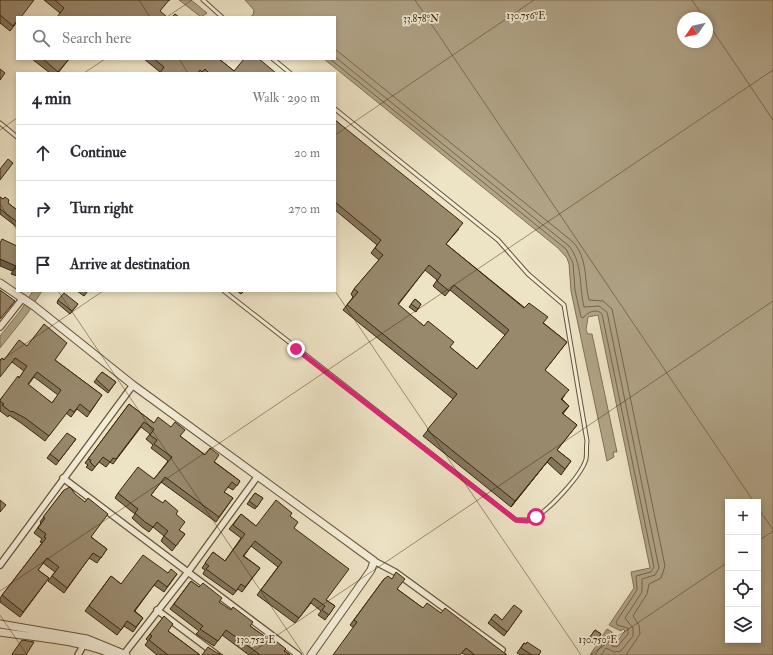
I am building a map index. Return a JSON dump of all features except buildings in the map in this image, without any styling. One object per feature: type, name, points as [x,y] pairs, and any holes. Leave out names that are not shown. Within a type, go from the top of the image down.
[{"type":"street","points":[[0,283],[25,299],[134,385],[257,477],[374,560],[395,572],[502,650]]},
{"type":"street","points":[[0,327],[25,299]]},
{"type":"street","points":[[0,565],[63,478],[134,385]]},
{"type":"street","points":[[0,624],[87,639],[125,654],[157,610],[188,572],[257,477]]},
{"type":"street","points":[[63,478],[298,655]]},
{"type":"street","points":[[311,655],[372,570],[374,560]]},
{"type":"street","points":[[157,610],[217,655]]},
{"type":"street","points":[[0,632],[84,646],[105,651],[113,655]]},
{"type":"street","points":[[78,655],[84,646]]},
{"type":"lane","points":[[203,0],[221,16]]},
{"type":"lane","points":[[274,60],[289,72]]},
{"type":"lane","points":[[225,292],[516,520],[527,521],[536,517],[561,495],[577,477],[586,460],[587,441],[564,305],[528,274],[498,240],[336,110]]},
{"type":"lane","points":[[0,123],[16,136]]},
{"type":"water","points":[[179,0],[191,0],[207,13],[200,16]]},
{"type":"water","points":[[245,0],[773,0],[773,655],[590,655],[607,629],[612,632],[612,637],[616,643],[625,631],[623,629],[621,631],[609,625],[634,588],[631,572],[650,568],[598,315],[588,317],[586,330],[588,334],[592,334],[617,452],[613,452],[614,457],[607,461],[571,291],[569,264],[567,258],[558,248],[325,60],[336,60],[336,16],[252,16],[254,10]]},
{"type":"water","points":[[32,292],[41,292],[27,314],[0,348],[0,336],[21,310]]},
{"type":"route","points":[[296,349],[516,520],[527,521],[536,517]]}]
